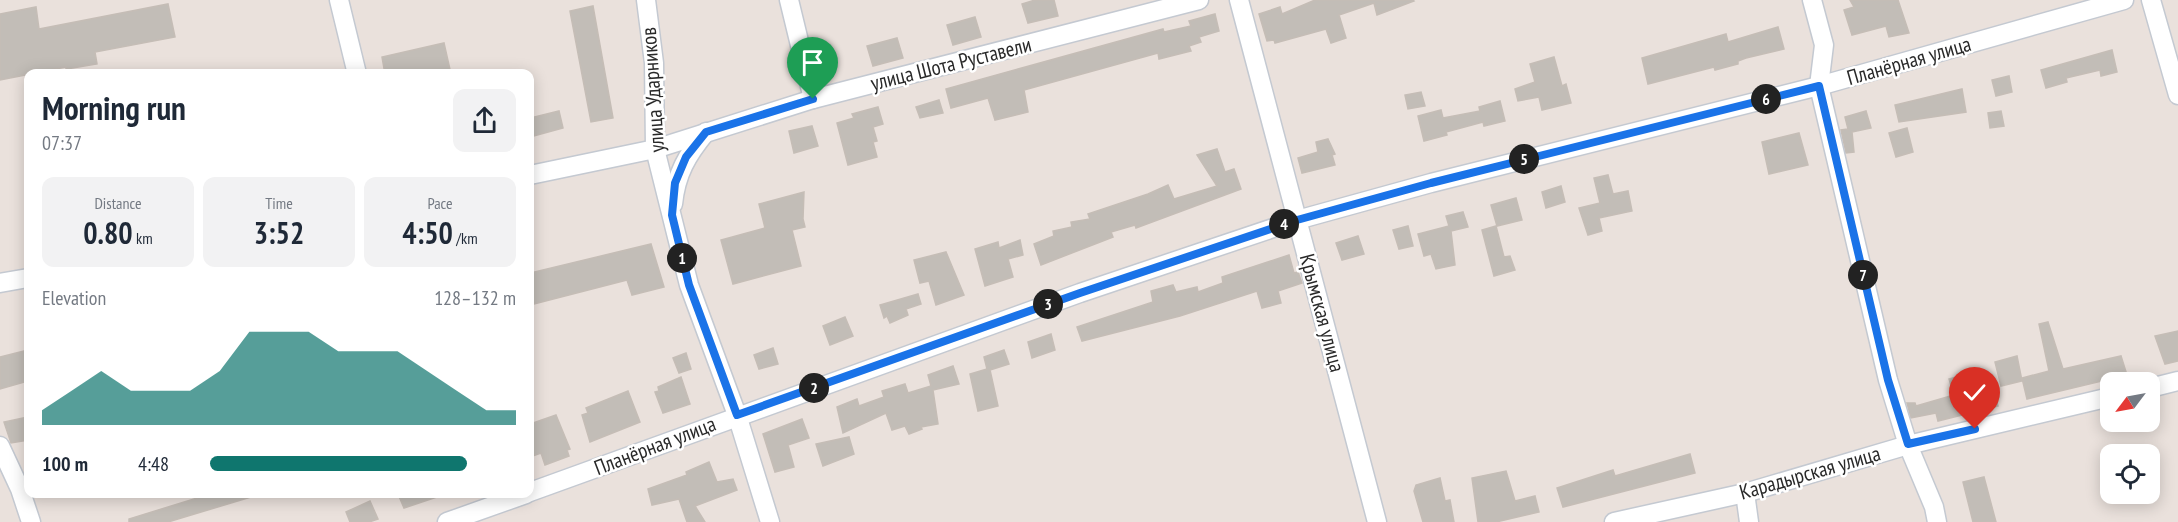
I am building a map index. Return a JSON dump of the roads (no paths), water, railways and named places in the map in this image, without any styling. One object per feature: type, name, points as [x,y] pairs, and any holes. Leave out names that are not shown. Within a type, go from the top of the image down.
[{"type":"street","points":[[339,0],[356,69]]},
{"type":"street","name":"улица Ударников","points":[[646,0],[654,63],[655,149],[689,285],[737,415],[770,522]]},
{"type":"street","points":[[789,0],[813,99]]},
{"type":"street","name":"улица Шота Руставели","points":[[534,175],[655,149],[813,99],[1199,0]]},
{"type":"street","name":"Крымская улица","points":[[1239,0],[1377,522]]},
{"type":"street","points":[[1812,0],[1824,45],[1819,86],[1888,380],[1908,444],[1934,507],[1937,522]]},
{"type":"street","name":"Планёрная улица","points":[[534,491],[737,415],[1080,293],[1297,220],[1431,183],[1819,86],[2124,0]]},
{"type":"street","points":[[2151,0],[2178,95]]},
{"type":"street","points":[[672,215],[675,183],[686,157],[706,132]]},
{"type":"street","points":[[0,283],[24,280]]},
{"type":"street","points":[[2160,386],[2178,381]]},
{"type":"street","name":"Карадырская улица","points":[[1614,522],[1745,493],[1908,444],[2100,399]]},
{"type":"street","points":[[0,446],[20,489],[31,522]]},
{"type":"street","points":[[1745,493],[1749,522]]},
{"type":"street","name":"Планёрная улица","points":[[447,522],[514,498]]}]
